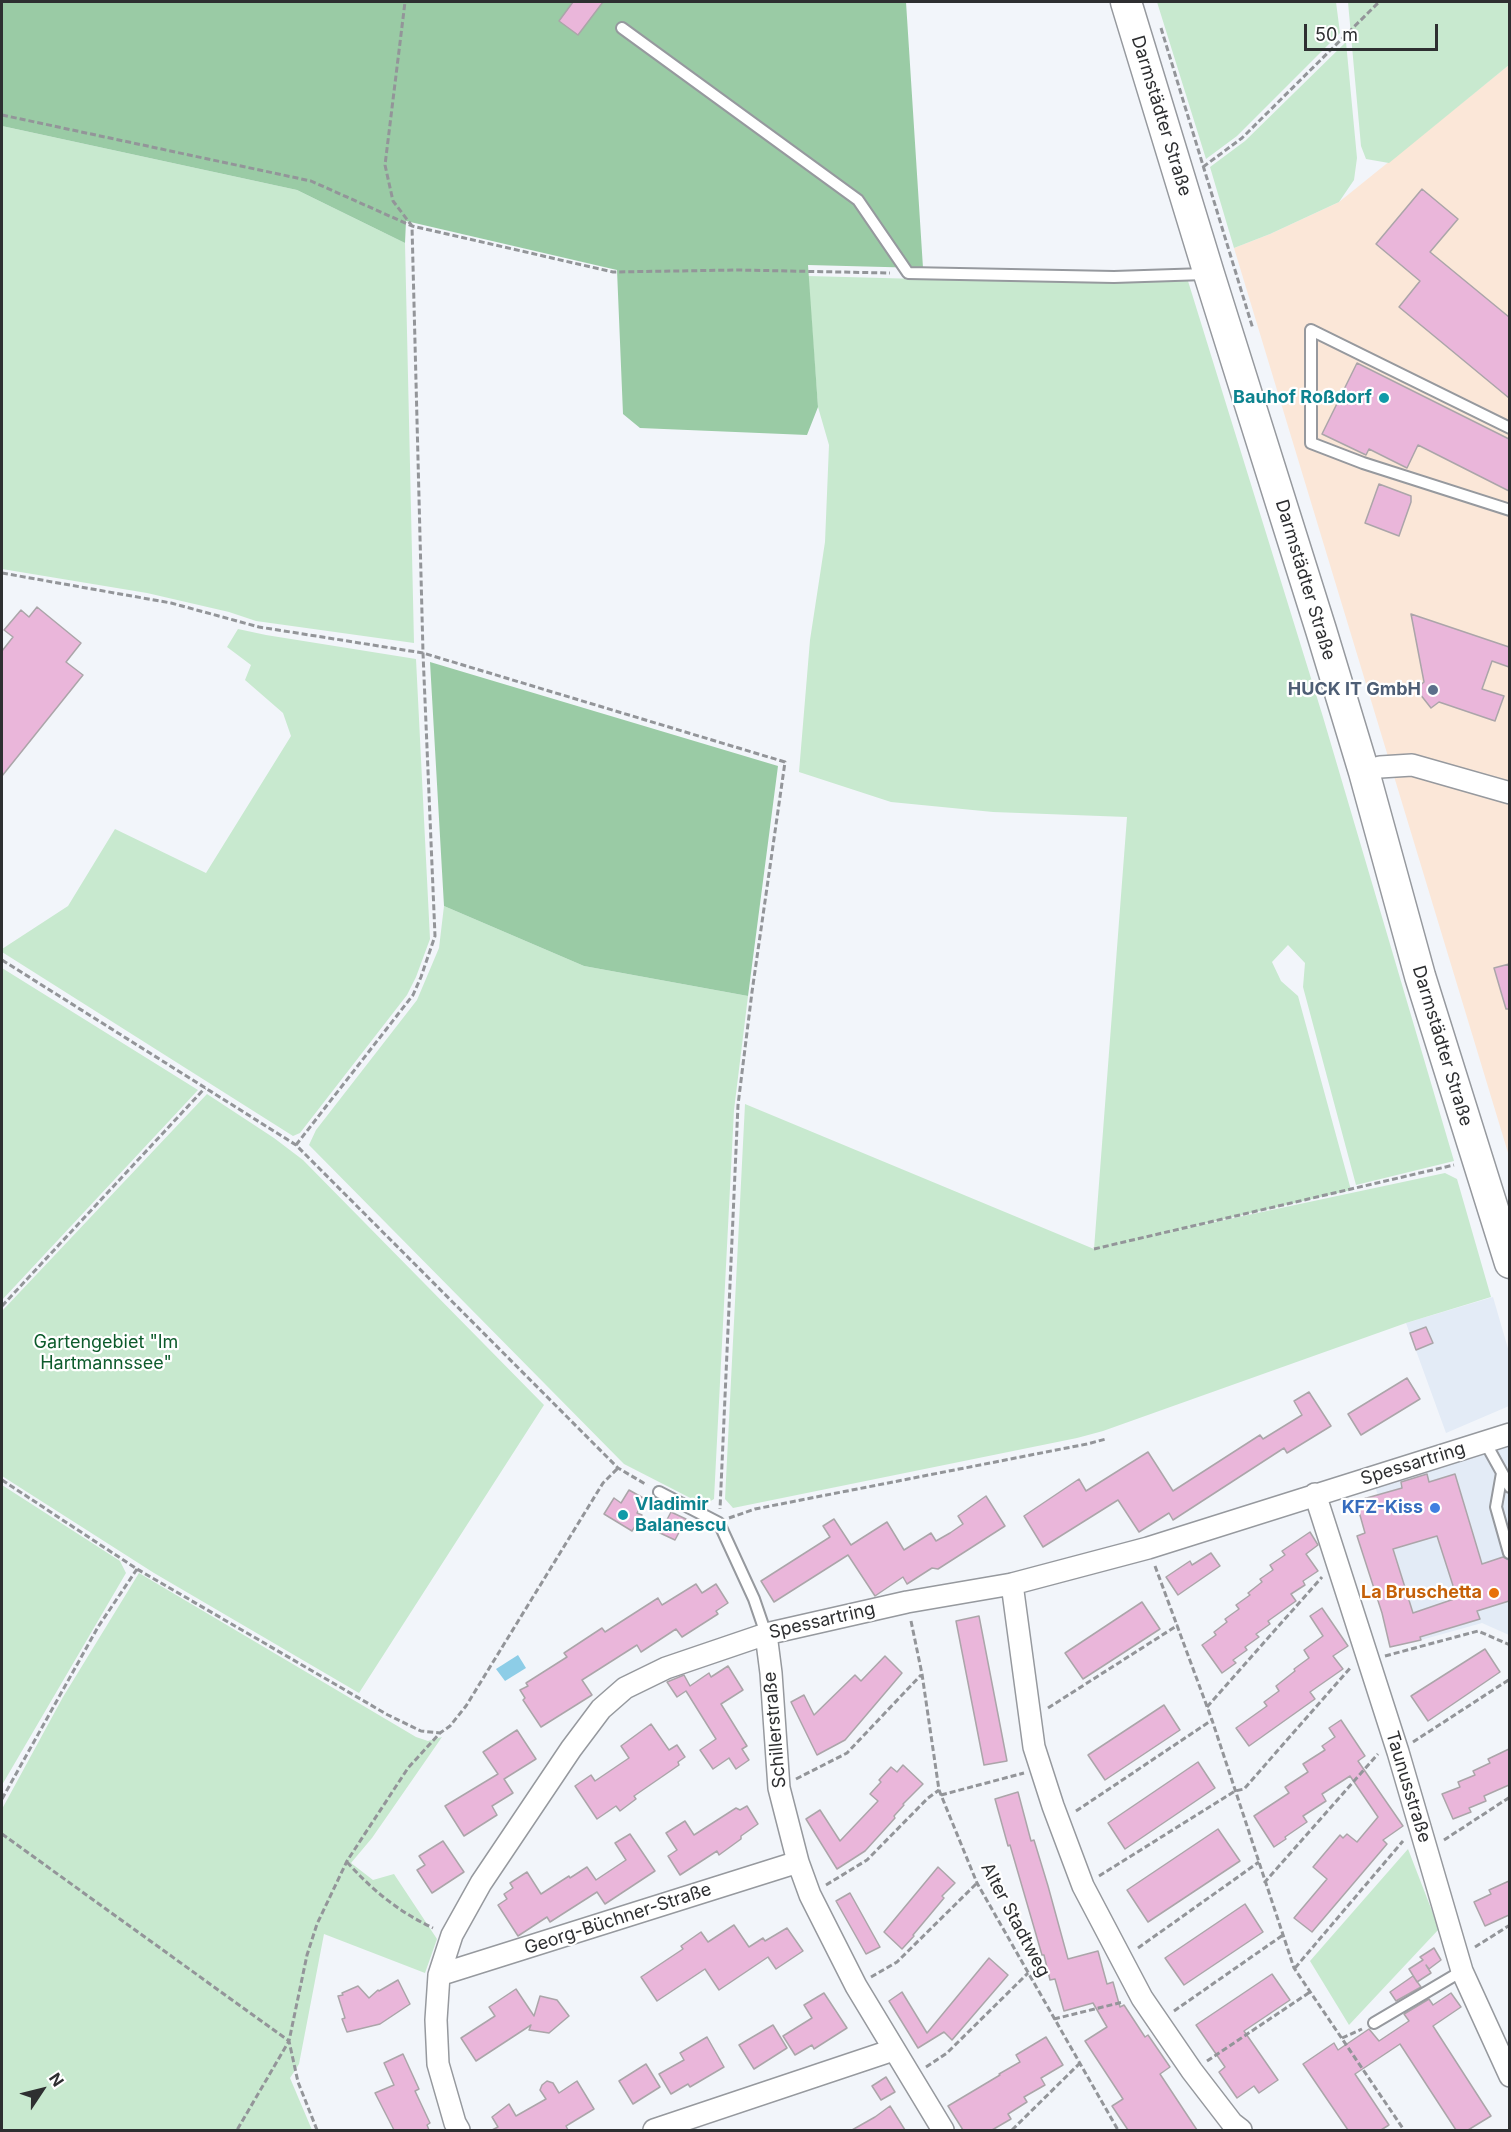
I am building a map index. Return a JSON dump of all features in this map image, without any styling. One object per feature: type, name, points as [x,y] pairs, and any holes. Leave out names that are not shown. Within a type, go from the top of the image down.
[{"type":"main road","name":"Darmstädter Straße","points":[[1126,2],[1364,772],[1420,976],[1509,1263]]},
{"type":"street","points":[[1364,772],[1380,767],[1412,765],[1509,793]]},
{"type":"street","name":"Spessartring","points":[[459,2130],[438,2064],[436,2020],[439,1976],[452,1935],[481,1883],[571,1749],[601,1709],[625,1688],[666,1668],[766,1634],[907,1602],[1012,1584],[1148,1548],[1509,1434]]},
{"type":"street","name":"Taunusstraße","points":[[1315,1494],[1396,1744],[1460,1965],[1509,2076]]},
{"type":"street","points":[[1012,1584],[1034,1747],[1083,1886],[1142,1998],[1192,2071],[1232,2123],[1241,2130]]},
{"type":"street","name":"Schillerstraße","points":[[766,1634],[779,1788],[798,1862],[810,1895],[856,1986],[943,2130]]},
{"type":"street","name":"Georg-Büchner-Straße","points":[[439,1976],[798,1862]]},
{"type":"street","points":[[654,2130],[894,2050]]},
{"type":"lane","points":[[622,28],[858,200],[908,273],[1114,277],[1209,274]]},
{"type":"lane","points":[[1509,428],[1311,330],[1311,443],[1363,463],[1509,510]]},
{"type":"lane","points":[[1485,1442],[1509,1487]]},
{"type":"lane","points":[[1502,1473],[1496,1507],[1509,1554]]},
{"type":"lane","points":[[659,1492],[719,1523]]},
{"type":"lane","name":"Schillerstraße","points":[[719,1523],[754,1599],[766,1634]]},
{"type":"lane","points":[[1374,2023],[1460,1965]]},
{"type":"path","points":[[297,1145],[413,994],[422,977],[435,936],[423,653],[412,226],[393,201],[385,165],[405,2]]},
{"type":"path","points":[[1181,181],[1242,138],[1379,2]]},
{"type":"path","points":[[2,115],[311,181],[412,226],[613,272],[738,270],[908,273]]},
{"type":"path","points":[[2,573],[171,603],[260,627],[423,653],[785,762],[738,1105],[719,1523],[754,1509],[1087,1444],[1106,1438]]},
{"type":"path","points":[[2,960],[297,1145],[618,1468],[659,1492]]},
{"type":"path","points":[[2,1306],[205,1088]]},
{"type":"path","points":[[1094,1249],[1477,1160]]},
{"type":"path","points":[[237,2130],[289,2041],[317,1924],[346,1861],[408,1768],[440,1733],[450,1726],[466,1706],[603,1483],[618,1468]]},
{"type":"path","points":[[2,1480],[137,1569],[388,1715],[421,1731],[440,1733]]},
{"type":"path","points":[[1148,1548],[1212,1720],[1294,1968],[1404,2130]]},
{"type":"path","points":[[1207,1707],[1337,1560]]},
{"type":"path","points":[[2,1799],[98,1628],[137,1569]]},
{"type":"path","name":"Alter Stadtweg","points":[[907,1602],[922,1674],[940,1793],[977,1883],[1118,2130]]},
{"type":"path","points":[[1030,1720],[1178,1625]]},
{"type":"path","points":[[1083,1886],[1235,1791],[1244,1789],[1355,1663],[1478,1631],[1509,1645]]},
{"type":"path","points":[[779,1788],[847,1753],[922,1674]]},
{"type":"path","points":[[1264,1882],[1396,1744],[1509,1679]]},
{"type":"path","points":[[1060,1822],[1212,1720]]},
{"type":"path","points":[[810,1895],[867,1860],[928,1798],[1040,1768]]},
{"type":"path","points":[[1427,1851],[1509,1797]]},
{"type":"path","points":[[1294,1968],[1418,1823]]},
{"type":"path","points":[[2,1834],[289,2041],[298,2082],[317,2130]]},
{"type":"path","points":[[346,1861],[366,1884],[397,1909],[430,1927],[452,1935]]},
{"type":"path","points":[[1121,1960],[1258,1862]]},
{"type":"path","points":[[856,1986],[897,1962],[977,1883]]},
{"type":"path","points":[[1460,1965],[1509,1925]]},
{"type":"path","points":[[1158,2022],[1283,1935]]},
{"type":"path","points":[[911,2078],[947,2053],[1028,1973]]},
{"type":"path","points":[[1192,2071],[1310,1992]]},
{"type":"path","points":[[1054,2019],[1142,1998]]},
{"type":"path","points":[[1342,2038],[1374,2023]]},
{"type":"path","points":[[1012,2130],[1080,2063]]},
{"type":"shaded area","points":[[1509,65],[1509,1156],[1234,248],[1339,202]]},
{"type":"shaded area","points":[[1493,1297],[1509,1352],[1509,1406],[1446,1433],[1406,1323]]},
{"type":"shaded area","points":[[1509,1446],[1509,1635],[1482,1623],[1421,1640],[1375,1486]]},
{"type":"green space","points":[[2,2],[906,2],[923,268],[808,265],[818,407],[807,435],[640,428],[623,414],[617,270],[406,221],[405,243],[297,190],[2,126]]},
{"type":"green space","points":[[1157,2],[1336,2],[1340,33],[1237,136],[1206,159]]},
{"type":"green space","points":[[1348,2],[1509,2],[1509,65],[1389,163],[1366,159],[1361,146]]},
{"type":"green space","points":[[1346,42],[1357,158],[1354,180],[1339,202],[1234,248],[1210,167],[1245,141]]},
{"type":"green space","points":[[2,126],[297,190],[405,243],[414,643],[256,621],[229,612],[147,593],[2,569]]},
{"type":"green space","points":[[808,276],[957,280],[1188,281],[1323,717],[1454,1161],[1356,1185],[1303,987],[1305,963],[1288,945],[1272,962],[1281,981],[1298,996],[1351,1190],[1159,1234],[1445,1173],[1457,1179],[1491,1297],[1406,1323],[1103,1431],[733,1508],[725,1499],[745,1104],[1094,1249],[1127,817],[993,812],[891,802],[799,772],[810,640],[825,542],[829,445],[818,407]]},
{"type":"green space","points":[[238,629],[416,659],[430,939],[407,995],[300,1133],[293,1136],[2,952],[2,949],[68,906],[115,829],[206,873],[291,736],[283,713],[245,680],[251,665],[227,647]]},
{"type":"green space","points":[[430,662],[778,766],[748,996],[584,966],[444,906]]},
{"type":"green space","points":[[444,906],[584,966],[748,996],[734,1110],[714,1499],[704,1505],[624,1464],[309,1145],[316,1130],[417,1000],[439,948]]},
{"type":"green space","points":[[2,968],[198,1090],[2,1300]]},
{"type":"green space","name":"Gartengebiet \"Im Hartmannssee\"","points":[[207,1094],[303,1160],[544,1405],[359,1693],[154,1573],[2,1476],[2,1311]]},
{"type":"green space","points":[[2,1485],[120,1561],[126,1573],[2,1785]]},
{"type":"green space","points":[[139,1573],[416,1737],[428,1741],[442,1737],[372,1838],[351,1863],[373,1880],[394,1874],[437,1939],[425,1973],[324,1934],[299,2064],[290,2078],[312,2130],[2,2130],[2,1809],[63,1697]]},
{"type":"green space","points":[[1408,1849],[1439,1929],[1349,2025],[1310,1961]]},
{"type":"water","points":[[518,1655],[526,1668],[505,1681],[496,1669]]},
{"type":"building","points":[[573,2],[603,2],[578,35],[559,21]]},
{"type":"building","points":[[1422,189],[1458,219],[1430,252],[1509,317],[1509,398],[1399,307],[1420,281],[1376,244]]},
{"type":"building","name":"Bauhof Roßdorf","points":[[1357,363],[1509,439],[1509,491],[1418,445],[1407,468],[1369,449],[1366,455],[1322,434]]},
{"type":"building","points":[[1379,484],[1411,496],[1399,536],[1365,523]]},
{"type":"building","points":[[37,607],[81,643],[66,662],[83,675],[2,776],[2,651],[13,637],[4,630],[21,610],[29,617]]},
{"type":"building","points":[[1411,614],[1509,647],[1509,667],[1492,661],[1482,689],[1504,696],[1495,721],[1439,702],[1431,708],[1416,689],[1424,682]]},
{"type":"building","points":[[1509,964],[1509,1009],[1506,1009],[1494,968]]},
{"type":"building","points":[[1426,1327],[1433,1343],[1416,1350],[1410,1333]]},
{"type":"building","points":[[1407,1378],[1420,1399],[1361,1435],[1348,1414]]},
{"type":"building","points":[[1309,1392],[1331,1426],[1287,1453],[1284,1448],[1173,1520],[1169,1513],[1139,1532],[1118,1500],[1043,1547],[1024,1516],[1079,1479],[1086,1491],[1148,1452],[1173,1491],[1260,1435],[1263,1439],[1302,1415],[1294,1401]]},
{"type":"building","points":[[1427,1474],[1429,1482],[1455,1474],[1482,1564],[1503,1557],[1509,1560],[1509,1601],[1477,1611],[1480,1619],[1420,1637],[1421,1640],[1390,1647],[1382,1613],[1357,1536],[1365,1533],[1356,1501],[1402,1488],[1401,1482]],"holes":[[[1437,1536],[1457,1598],[1413,1613],[1393,1549]]]},
{"type":"building","name":"Vladimir Balanescu","points":[[629,1490],[645,1499],[637,1513],[642,1515],[632,1531],[604,1514],[614,1498],[621,1503]]},
{"type":"building","points":[[986,1496],[1005,1526],[938,1569],[932,1568],[907,1584],[903,1577],[875,1596],[848,1555],[774,1602],[761,1581],[830,1537],[823,1526],[834,1519],[851,1545],[887,1522],[904,1550],[931,1533],[936,1541],[950,1533],[963,1524],[958,1516]]},
{"type":"building","points":[[671,1512],[686,1519],[675,1540],[660,1533]]},
{"type":"building","points":[[1310,1532],[1318,1545],[1306,1554],[1318,1571],[1303,1581],[1305,1585],[1291,1594],[1296,1601],[1268,1621],[1270,1624],[1256,1634],[1259,1637],[1233,1660],[1236,1663],[1222,1673],[1202,1645],[1216,1635],[1214,1632],[1227,1622],[1225,1619],[1239,1609],[1236,1605],[1262,1582],[1260,1579],[1273,1570],[1270,1565],[1285,1555],[1282,1551]]},
{"type":"building","points":[[1211,1553],[1220,1566],[1178,1595],[1166,1577],[1190,1561],[1192,1565]]},
{"type":"building","points":[[696,1584],[702,1593],[716,1584],[728,1603],[716,1611],[718,1614],[682,1637],[676,1629],[641,1652],[637,1645],[582,1680],[592,1695],[541,1727],[523,1700],[525,1698],[520,1690],[528,1686],[526,1683],[567,1657],[564,1653],[602,1628],[605,1632],[658,1598],[662,1605]]},
{"type":"building","points":[[1142,1602],[1160,1629],[1083,1679],[1065,1653]]},
{"type":"building","points":[[1322,1608],[1348,1646],[1333,1656],[1343,1669],[1310,1692],[1315,1699],[1249,1746],[1236,1728],[1267,1706],[1264,1702],[1279,1691],[1276,1686],[1309,1658],[1304,1650],[1323,1636],[1310,1616]]},
{"type":"building","points":[[979,1616],[1007,1761],[984,1765],[956,1621]]},
{"type":"building","points":[[1485,1649],[1500,1672],[1428,1721],[1411,1696]]},
{"type":"building","points":[[885,1656],[902,1673],[845,1740],[817,1755],[791,1702],[804,1695],[814,1715],[855,1675],[861,1681]]},
{"type":"building","points":[[728,1666],[743,1690],[721,1704],[747,1746],[742,1749],[749,1760],[736,1769],[729,1758],[713,1769],[700,1750],[716,1739],[686,1691],[677,1697],[667,1682],[684,1675],[690,1686],[709,1673],[711,1677]]},
{"type":"building","points":[[1164,1705],[1180,1730],[1105,1780],[1088,1755]]},
{"type":"building","points":[[1341,1720],[1365,1756],[1358,1761],[1403,1826],[1383,1840],[1387,1844],[1312,1932],[1294,1918],[1327,1879],[1313,1867],[1340,1835],[1343,1838],[1347,1834],[1357,1842],[1378,1817],[1350,1776],[1322,1794],[1326,1801],[1303,1816],[1307,1822],[1274,1847],[1254,1816],[1289,1793],[1285,1787],[1308,1772],[1303,1764],[1325,1750],[1322,1746],[1335,1737],[1329,1728]]},
{"type":"building","points":[[651,1724],[669,1750],[677,1745],[685,1757],[678,1762],[679,1765],[634,1796],[636,1799],[620,1811],[616,1806],[597,1819],[575,1786],[591,1775],[595,1781],[629,1758],[621,1746]]},
{"type":"building","points":[[517,1730],[536,1759],[504,1779],[513,1793],[492,1806],[497,1815],[464,1836],[445,1806],[498,1774],[483,1752]]},
{"type":"building","points":[[1509,1749],[1509,1785],[1484,1796],[1486,1801],[1469,1808],[1471,1812],[1453,1819],[1442,1794],[1460,1787],[1458,1782],[1475,1775],[1473,1771],[1490,1763],[1488,1759]]},
{"type":"building","points":[[1198,1762],[1215,1788],[1125,1849],[1108,1823]]},
{"type":"building","points":[[903,1765],[923,1784],[903,1804],[894,1816],[895,1818],[865,1851],[837,1869],[806,1819],[820,1810],[840,1841],[878,1801],[870,1794],[881,1782],[879,1780],[891,1767],[897,1772]]},
{"type":"building","points":[[1018,1792],[1068,1959],[1098,1951],[1107,1984],[1113,1982],[1120,2007],[1124,2005],[1145,2037],[1148,2035],[1170,2067],[1160,2074],[1197,2130],[1128,2130],[1112,2106],[1123,2099],[1085,2041],[1107,2027],[1093,2003],[1064,2011],[1055,1979],[1050,1980],[1010,1845],[1008,1846],[995,1799]]},
{"type":"building","points":[[747,1806],[758,1824],[719,1855],[717,1851],[680,1875],[668,1856],[677,1850],[666,1833],[685,1821],[694,1835],[736,1808],[740,1810]]},
{"type":"building","points":[[1218,1829],[1240,1861],[1148,1922],[1127,1890]]},
{"type":"building","points":[[630,1834],[655,1871],[605,1904],[597,1892],[550,1922],[547,1917],[518,1936],[498,1905],[507,1899],[504,1894],[513,1888],[510,1883],[527,1872],[541,1894],[587,1867],[596,1880],[626,1860],[615,1843]]},
{"type":"building","points":[[443,1841],[464,1872],[432,1893],[417,1870],[425,1865],[419,1856]]},
{"type":"building","points":[[938,1867],[955,1883],[942,1896],[944,1898],[902,1949],[884,1932]]},
{"type":"building","points":[[1509,1881],[1509,1915],[1485,1926],[1474,1902],[1491,1894],[1489,1890]]},
{"type":"building","points":[[850,1893],[880,1947],[866,1954],[836,1901]]},
{"type":"building","points":[[1245,1904],[1263,1932],[1184,1985],[1165,1958]]},
{"type":"building","points":[[734,1925],[749,1947],[787,1928],[803,1951],[776,1969],[768,1957],[719,1990],[705,1969],[657,2001],[641,1977],[683,1949],[681,1946],[701,1932],[708,1942]]},
{"type":"building","points":[[1434,1948],[1441,1960],[1429,1969],[1426,1965],[1431,1973],[1417,1982],[1409,1969],[1423,1960],[1420,1957]]},
{"type":"building","points":[[989,1958],[1008,1975],[952,2040],[944,2032],[918,2048],[889,2001],[902,1992],[927,2033]]},
{"type":"building","points":[[1272,1974],[1290,2000],[1244,2031],[1278,2080],[1259,2093],[1254,2086],[1237,2098],[1219,2072],[1225,2067],[1196,2025]]},
{"type":"building","points":[[1413,1976],[1421,1987],[1396,2001],[1390,1992]]},
{"type":"building","points":[[398,1980],[410,2004],[380,2024],[347,2032],[338,1996],[358,1986],[369,1998],[378,1990]]},
{"type":"building","points":[[516,1989],[534,2016],[540,1996],[557,2000],[569,2016],[549,2033],[529,2030],[531,2025],[476,2061],[461,2038],[495,2016],[489,2007]]},
{"type":"building","points":[[824,1993],[847,2028],[814,2049],[812,2045],[795,2055],[783,2036],[812,2018],[804,2005]]},
{"type":"building","points":[[1451,1993],[1461,2007],[1433,2026],[1491,2116],[1468,2130],[1456,2130],[1400,2044],[1355,2074],[1389,2125],[1381,2130],[1348,2130],[1303,2064],[1334,2043],[1338,2050],[1369,2029],[1379,2041],[1409,2021],[1404,2014],[1429,1999],[1433,2005]]},
{"type":"building","points":[[773,2025],[787,2048],[754,2069],[739,2045]]},
{"type":"building","points":[[707,2037],[724,2067],[690,2087],[688,2084],[671,2094],[659,2074],[684,2060],[680,2053]]},
{"type":"building","points":[[1046,2037],[1063,2065],[1041,2078],[1045,2085],[1024,2097],[1027,2102],[1008,2114],[1011,2119],[992,2130],[963,2130],[948,2106],[1020,2062],[1016,2055]]},
{"type":"building","points":[[403,2054],[419,2089],[415,2091],[430,2123],[427,2125],[429,2130],[394,2130],[375,2093],[394,2085],[384,2063]]},
{"type":"building","points":[[646,2064],[660,2087],[633,2104],[619,2081]]},
{"type":"building","points":[[886,2077],[895,2092],[881,2100],[872,2086]]},
{"type":"building","points":[[547,2081],[553,2083],[559,2093],[577,2081],[594,2109],[566,2126],[568,2130],[492,2130],[498,2127],[492,2117],[509,2104],[516,2116],[546,2099],[540,2090]]},
{"type":"building","points":[[890,2106],[905,2130],[852,2130],[875,2117]]},
{"type":"place","name":"Bauhof Roßdorf","points":[[1384,398]]},
{"type":"place","name":"HUCK IT GmbH","points":[[1433,690]]},
{"type":"place","name":"KFZ-Kiss","points":[[1435,1508]]},
{"type":"place","name":"Vladimir Balanescu","points":[[623,1515]]},
{"type":"place","name":"La Bruschetta","points":[[1494,1593]]}]
